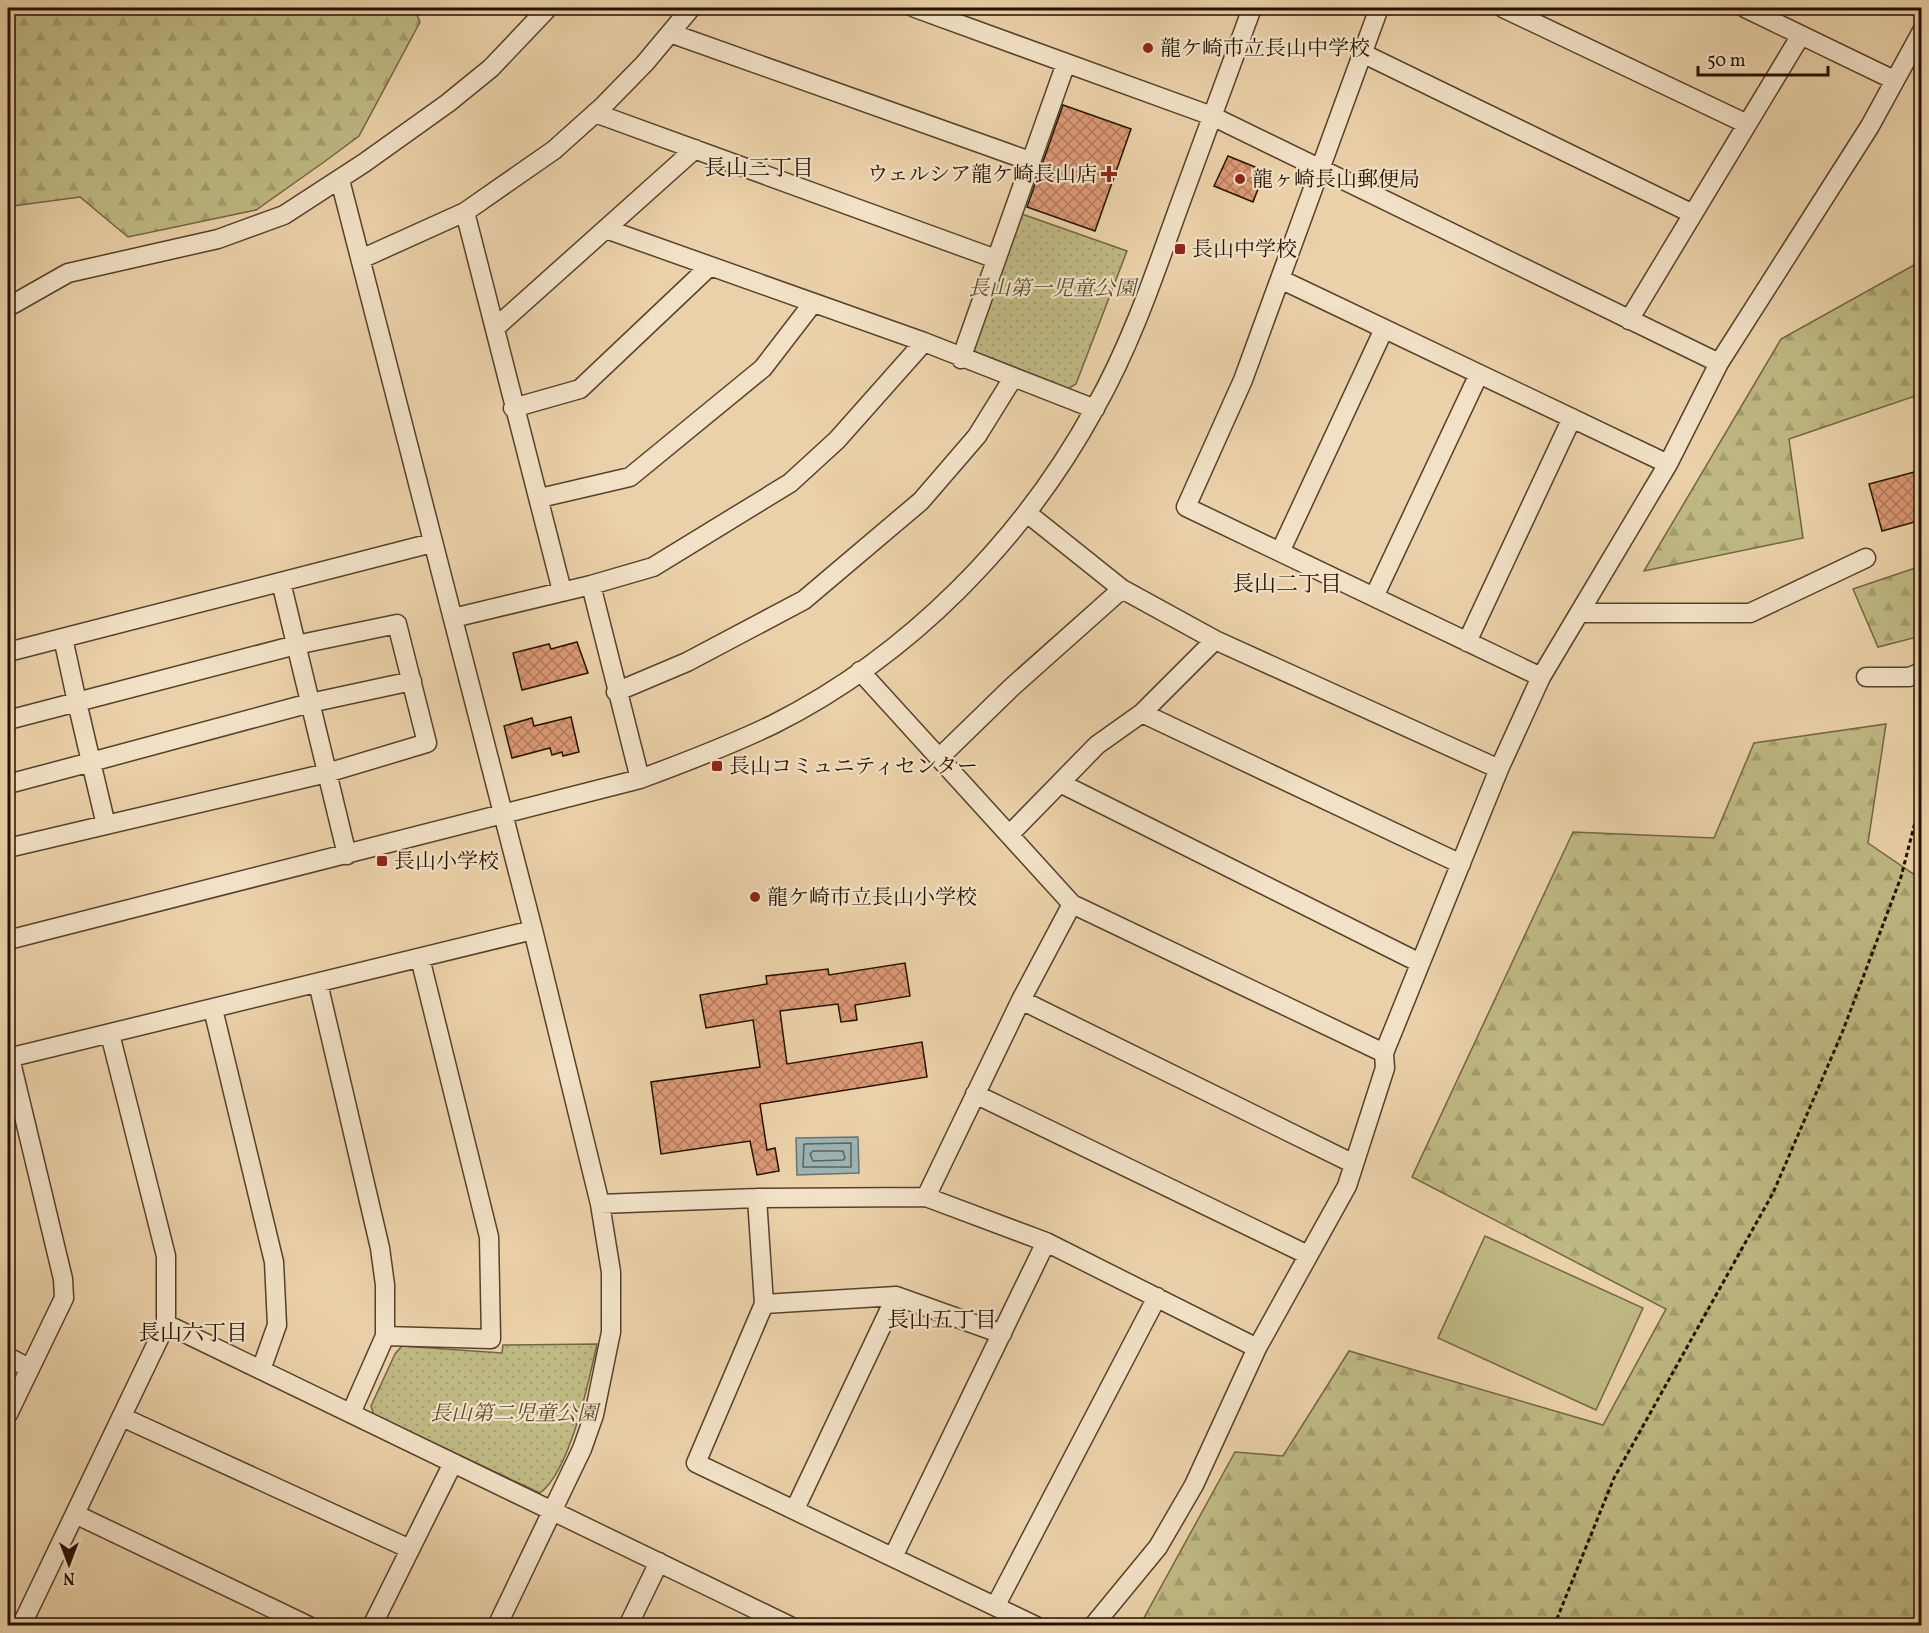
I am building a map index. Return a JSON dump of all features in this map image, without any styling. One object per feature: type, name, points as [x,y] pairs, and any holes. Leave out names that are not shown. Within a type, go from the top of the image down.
[{"type":"street","points":[[8,307],[68,273],[218,239],[257,227],[284,215],[340,180],[448,103],[491,68],[548,8]]},
{"type":"street","points":[[361,259],[465,212],[554,150],[595,113],[691,8]]},
{"type":"street","points":[[915,8],[1212,116],[1319,166],[1719,363]]},
{"type":"street","points":[[8,940],[640,779],[726,747],[776,723],[861,670],[904,637],[980,570],[1027,513],[1067,456],[1095,409],[1146,298],[1252,8]]},
{"type":"street","points":[[1379,8],[1319,166],[1244,380],[1186,507],[1541,678]]},
{"type":"street","points":[[1503,8],[1747,124]]},
{"type":"street","points":[[1745,8],[1894,80]]},
{"type":"street","points":[[1093,1626],[1158,1546],[1194,1485],[1257,1348],[1347,1186],[1385,1068],[1384,1053],[1499,769],[1541,678],[1668,464],[1719,363],[1870,126],[1922,31]]},
{"type":"street","points":[[670,33],[1030,161]]},
{"type":"street","points":[[1629,320],[1801,35]]},
{"type":"street","points":[[1362,53],[1693,214]]},
{"type":"street","points":[[961,358],[1066,63]]},
{"type":"street","points":[[595,113],[996,259]]},
{"type":"street","points":[[495,328],[695,149]]},
{"type":"street","points":[[340,180],[453,618],[501,816],[533,930],[600,1204],[611,1272],[611,1332],[594,1415],[582,1449],[496,1626]]},
{"type":"street","points":[[465,212],[513,408],[540,498],[562,591]]},
{"type":"street","points":[[606,229],[924,342],[1095,409]]},
{"type":"street","points":[[513,408],[580,389],[710,266]]},
{"type":"street","points":[[1280,279],[1668,464]]},
{"type":"street","points":[[540,498],[630,477],[763,368],[813,303]]},
{"type":"street","points":[[1280,552],[1384,329]]},
{"type":"street","points":[[453,618],[591,585],[653,567],[790,483],[837,440],[924,342]]},
{"type":"street","points":[[1374,597],[1479,374]]},
{"type":"street","points":[[616,692],[687,662],[804,600],[921,501],[977,436],[1013,378]]},
{"type":"street","points":[[1467,642],[1572,418]]},
{"type":"street","points":[[1027,513],[1122,590],[1215,640],[1499,769]]},
{"type":"street","points":[[8,652],[432,543]]},
{"type":"street","points":[[1581,613],[1750,613],[1866,558]]},
{"type":"street","points":[[281,582],[346,855]]},
{"type":"street","points":[[591,585],[616,692],[640,779]]},
{"type":"street","points":[[940,757],[1012,687],[1122,590]]},
{"type":"street","points":[[8,720],[296,645],[397,624],[427,743],[327,773],[8,848]]},
{"type":"street","points":[[63,638],[106,825]]},
{"type":"street","points":[[1011,833],[1097,745],[1142,713],[1215,640]]},
{"type":"street","points":[[861,670],[1011,833],[1072,904],[1384,1053]]},
{"type":"street","points":[[1866,678],[1909,678],[1922,672]]},
{"type":"street","points":[[8,784],[310,703],[412,681]]},
{"type":"street","points":[[1142,713],[1461,864]]},
{"type":"street","points":[[1060,783],[1420,963]]},
{"type":"street","points":[[926,1197],[1021,1000],[1072,904]]},
{"type":"street","points":[[8,1414],[64,1298],[63,1279],[9,1058],[533,930]]},
{"type":"street","points":[[385,1336],[491,1339],[489,1237],[420,958]]},
{"type":"street","points":[[318,983],[380,1248],[385,1285],[385,1336],[351,1413]]},
{"type":"street","points":[[1021,1000],[1354,1164]]},
{"type":"street","points":[[213,1009],[274,1262],[277,1325],[261,1370]]},
{"type":"street","points":[[22,1620],[166,1324],[166,1256],[110,1034]]},
{"type":"street","points":[[975,1094],[1308,1255]]},
{"type":"street","points":[[600,1204],[757,1198],[926,1197],[1046,1242],[1257,1348]]},
{"type":"street","points":[[757,1198],[764,1304],[696,1463],[1036,1626]]},
{"type":"street","points":[[892,1557],[1046,1242]]},
{"type":"street","points":[[764,1304],[896,1296],[1002,1335]]},
{"type":"street","points":[[795,1509],[896,1296]]},
{"type":"street","points":[[996,1605],[1157,1297]]},
{"type":"street","points":[[166,1324],[659,1562],[755,1618],[790,1626]]},
{"type":"street","points":[[8,1357],[30,1368]]},
{"type":"street","points":[[122,1417],[410,1549]]},
{"type":"street","points":[[372,1626],[453,1463]]},
{"type":"street","points":[[75,1514],[309,1626]]},
{"type":"street","points":[[628,1626],[659,1562]]},
{"type":"path","points":[[1554,1626],[1614,1478],[1773,1193],[1842,1033],[1901,877],[1922,795]]},
{"type":"green space","points":[[8,8],[414,8],[420,22],[359,136],[324,162],[256,210],[128,237],[80,197],[13,206],[8,204]]},
{"type":"green space","name":"長山第一児童公園","points":[[1019,213],[1127,251],[1076,384],[1066,390],[967,356]]},
{"type":"green space","points":[[1921,237],[1921,394],[1789,439],[1803,538],[1644,571],[1781,339],[1916,264]]},
{"type":"green space","points":[[1921,566],[1921,636],[1878,647],[1853,589]]},
{"type":"green space","points":[[1886,724],[1868,843],[1922,880],[1921,1625],[1140,1625],[1235,1452],[1283,1456],[1349,1351],[1603,1425],[1666,1309],[1412,1177],[1573,832],[1714,838],[1754,743]]},
{"type":"green space","points":[[1485,1236],[1643,1308],[1596,1410],[1438,1338]]},
{"type":"green space","name":"長山第二児童公園","points":[[597,1344],[577,1424],[569,1446],[551,1482],[540,1493],[374,1415],[371,1406],[395,1354],[402,1346],[502,1353],[503,1345]]},
{"type":"water","points":[[858,1137],[859,1173],[797,1175],[796,1138]]},
{"type":"building","points":[[1063,105],[1131,129],[1095,231],[1027,207]]},
{"type":"building","points":[[1228,156],[1265,171],[1253,202],[1214,186]]},
{"type":"building","points":[[1922,470],[1922,520],[1882,531],[1869,484]]},
{"type":"building","points":[[577,642],[588,673],[522,690],[513,653],[549,644],[551,649]]},
{"type":"building","points":[[571,717],[579,752],[563,756],[562,752],[552,755],[550,748],[512,758],[504,726],[532,718],[534,726]]},
{"type":"building","points":[[905,963],[910,996],[855,1005],[857,1020],[841,1022],[838,1004],[780,1011],[787,1064],[922,1042],[927,1077],[760,1104],[767,1150],[775,1148],[779,1171],[757,1175],[750,1141],[661,1154],[651,1082],[760,1067],[753,1020],[706,1028],[700,995],[767,984],[766,976],[828,969],[829,975]]},
{"type":"place","name":"龍ケ崎市立長山中学校","points":[[1148,48]]},
{"type":"place","name":"ウェルシア龍ケ崎長山店","points":[[1109,174]]},
{"type":"place","name":"龍ヶ崎長山郵便局","points":[[1240,179]]},
{"type":"place","name":"長山中学校","points":[[1180,249]]},
{"type":"place","name":"長山コミュニティセンター","points":[[717,766]]},
{"type":"place","name":"長山小学校","points":[[382,861]]},
{"type":"place","name":"龍ケ崎市立長山小学校","points":[[755,897]]},
{"type":"district","name":"長山三丁目","points":[[759,167]]},
{"type":"district","name":"長山二丁目","points":[[1287,583]]},
{"type":"district","name":"長山五丁目","points":[[942,1319]]},
{"type":"district","name":"長山六丁目","points":[[193,1332]]}]
